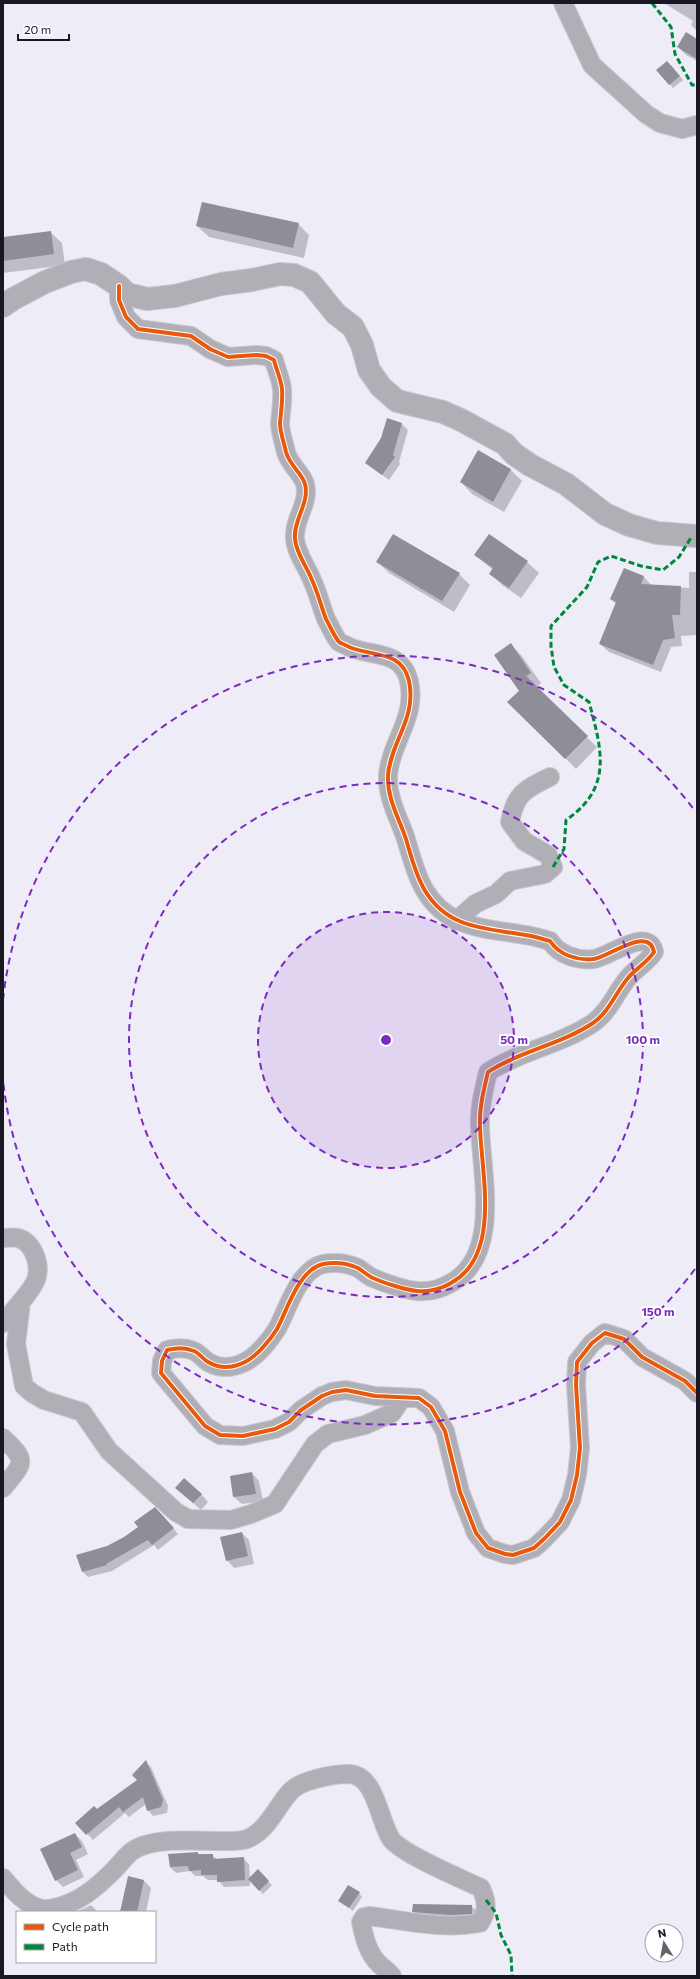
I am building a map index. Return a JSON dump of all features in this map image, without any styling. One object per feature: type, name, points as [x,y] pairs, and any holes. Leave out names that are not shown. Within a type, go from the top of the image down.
[{"type":"street","points":[[564,3],[592,65],[646,114],[660,123],[682,129],[697,125]]},
{"type":"street","points":[[3,306],[45,282],[71,272],[86,269],[101,274],[119,286],[127,294],[146,299],[176,296],[222,284],[280,274],[294,275],[310,282],[336,314],[353,327],[362,344],[369,370],[381,386],[397,401],[443,412],[461,420],[505,444],[514,454],[530,465],[566,484],[605,514],[629,525],[657,533],[697,536]]},
{"type":"street","points":[[119,286],[119,300],[126,317],[138,329],[191,336],[210,349],[228,357],[257,355],[266,356],[274,360],[281,386],[282,402],[280,424],[286,454],[292,466],[300,475],[305,484],[305,498],[297,522],[295,539],[303,561],[313,581],[320,605],[340,643],[362,652],[395,658],[402,665],[409,681],[411,706],[404,727],[393,751],[388,775],[390,797],[416,872],[425,890],[438,908],[456,921],[489,930],[526,935],[550,941],[554,948],[573,958],[594,959],[608,955],[638,941],[649,942],[654,952],[648,960],[633,972],[621,987],[609,1007],[594,1023],[533,1052],[502,1063],[488,1072],[484,1090],[480,1124],[484,1192],[484,1231],[477,1254],[464,1277],[441,1289],[416,1291],[373,1278],[358,1268],[340,1262],[321,1265],[308,1274],[295,1289],[277,1329],[264,1345],[246,1362],[227,1368],[208,1362],[195,1351],[180,1347],[167,1350],[162,1361],[161,1373],[181,1399],[205,1426],[220,1436],[243,1436],[275,1429],[289,1422],[301,1410],[322,1396],[332,1392],[346,1390],[375,1396],[419,1398],[431,1407],[445,1431],[460,1492],[476,1533],[488,1548],[505,1554],[513,1554],[534,1548],[560,1522],[571,1500],[577,1475],[580,1448],[576,1385],[577,1362],[592,1343],[605,1333],[624,1339],[642,1357],[685,1382],[697,1393]]},
{"type":"street","points":[[456,921],[475,904],[496,894],[510,881],[545,874],[553,867],[548,855],[524,841],[510,822],[513,805],[524,792],[550,777]]},
{"type":"street","points":[[3,1238],[18,1238],[26,1242],[35,1254],[38,1277],[21,1302],[3,1323]]},
{"type":"street","points":[[21,1302],[16,1344],[24,1386],[44,1400],[82,1412],[109,1451],[176,1512],[188,1519],[231,1520],[275,1504],[315,1444],[328,1434],[365,1425],[392,1413],[403,1397]]},
{"type":"street","points":[[3,1438],[18,1452],[20,1467],[3,1488]]},
{"type":"street","points":[[3,1878],[13,1890],[29,1904],[44,1910],[65,1906],[81,1898],[98,1885],[118,1866],[126,1855],[141,1846],[163,1842],[229,1841],[247,1839],[261,1830],[283,1804],[290,1792],[299,1786],[328,1776],[350,1774],[362,1778],[372,1792],[392,1839],[408,1853],[481,1888],[486,1900],[486,1913],[480,1923],[461,1926],[440,1926],[375,1916],[364,1917],[361,1922],[366,1946],[380,1965],[389,1971],[392,1976]]},
{"type":"building","points":[[686,32],[697,39],[697,59],[677,47]]},
{"type":"building","points":[[667,61],[680,76],[669,85],[656,70]]},
{"type":"building","points":[[202,202],[299,223],[293,248],[196,226]]},
{"type":"building","points":[[51,231],[54,254],[3,261],[3,237]]},
{"type":"building","points":[[387,418],[402,423],[393,455],[395,457],[382,475],[365,463],[381,438]]},
{"type":"building","points":[[478,450],[511,469],[493,502],[460,482]]},
{"type":"building","points":[[393,534],[460,573],[442,601],[376,562]]},
{"type":"building","points":[[489,534],[528,561],[509,588],[489,574],[493,568],[474,555]]},
{"type":"building","points":[[624,568],[644,576],[641,584],[681,586],[680,615],[672,615],[675,638],[663,640],[653,665],[599,644],[616,602],[610,599]]},
{"type":"building","points":[[511,643],[531,673],[526,676],[588,736],[565,759],[507,702],[519,691],[494,655]]},
{"type":"building","points":[[252,1472],[256,1494],[233,1497],[230,1476]]},
{"type":"building","points":[[184,1478],[202,1494],[193,1503],[175,1488]]},
{"type":"building","points":[[155,1507],[174,1528],[152,1545],[148,1540],[106,1564],[107,1565],[82,1572],[76,1555],[107,1546],[124,1537],[138,1527],[134,1522]]},
{"type":"building","points":[[242,1532],[248,1556],[226,1561],[220,1537]]},
{"type":"building","points":[[146,1760],[163,1800],[161,1807],[147,1811],[143,1797],[123,1812],[119,1807],[86,1835],[75,1823],[94,1806],[97,1809],[137,1780],[132,1775]]},
{"type":"building","points":[[75,1833],[82,1847],[70,1853],[78,1870],[55,1881],[40,1849]]},
{"type":"building","points":[[198,1852],[198,1854],[213,1854],[213,1859],[244,1857],[245,1880],[217,1882],[217,1875],[201,1875],[201,1870],[189,1871],[188,1866],[170,1867],[168,1854]]},
{"type":"building","points":[[258,1869],[269,1881],[259,1891],[248,1879]]},
{"type":"building","points":[[128,1876],[144,1880],[137,1911],[120,1911]]},
{"type":"building","points":[[348,1885],[360,1892],[349,1908],[338,1901]]},
{"type":"building","points":[[413,1904],[472,1905],[472,1914],[451,1915],[412,1912]]},
{"type":"marked path","points":[[652,3],[671,27],[675,54],[692,85],[697,85]]},
{"type":"marked path","points":[[553,867],[564,849],[566,820],[581,808],[591,795],[597,781],[600,767],[600,752],[598,736],[589,702],[564,685],[554,667],[551,646],[551,626],[587,587],[598,562],[611,556],[641,566],[663,570],[679,557],[692,536]]},
{"type":"marked path","points":[[486,1900],[496,1913],[501,1935],[511,1955],[512,1976]]},
{"type":"cycle path","points":[[119,286],[119,300],[126,317],[138,329],[191,336],[210,349],[228,357],[257,355],[266,356],[274,360],[282,389],[280,423],[282,438],[288,457],[301,476],[305,484],[306,491],[304,505],[296,525],[296,544],[310,575],[326,619],[339,642],[358,650],[393,659],[400,664],[409,681],[411,694],[410,707],[390,763],[388,784],[391,800],[416,871],[424,889],[433,902],[444,912],[468,924],[482,928],[532,936],[550,941],[558,950],[575,958],[594,959],[628,945],[645,941],[651,944],[654,952],[634,971],[608,1008],[593,1023],[580,1031],[513,1059],[488,1072],[480,1112],[485,1189],[483,1233],[477,1253],[467,1270],[451,1283],[443,1287],[435,1290],[417,1291],[401,1288],[378,1280],[350,1265],[336,1263],[323,1264],[314,1268],[300,1282],[277,1329],[263,1347],[250,1359],[236,1366],[222,1367],[208,1362],[194,1351],[184,1348],[167,1350],[162,1361],[161,1373],[205,1426],[220,1435],[243,1436],[275,1429],[289,1422],[301,1410],[322,1396],[332,1392],[346,1390],[375,1396],[419,1398],[431,1407],[445,1431],[460,1492],[476,1533],[488,1548],[513,1555],[534,1548],[545,1538],[560,1522],[571,1500],[577,1475],[580,1448],[576,1385],[577,1362],[592,1343],[605,1333],[624,1339],[642,1357],[685,1381],[697,1393]]}]
